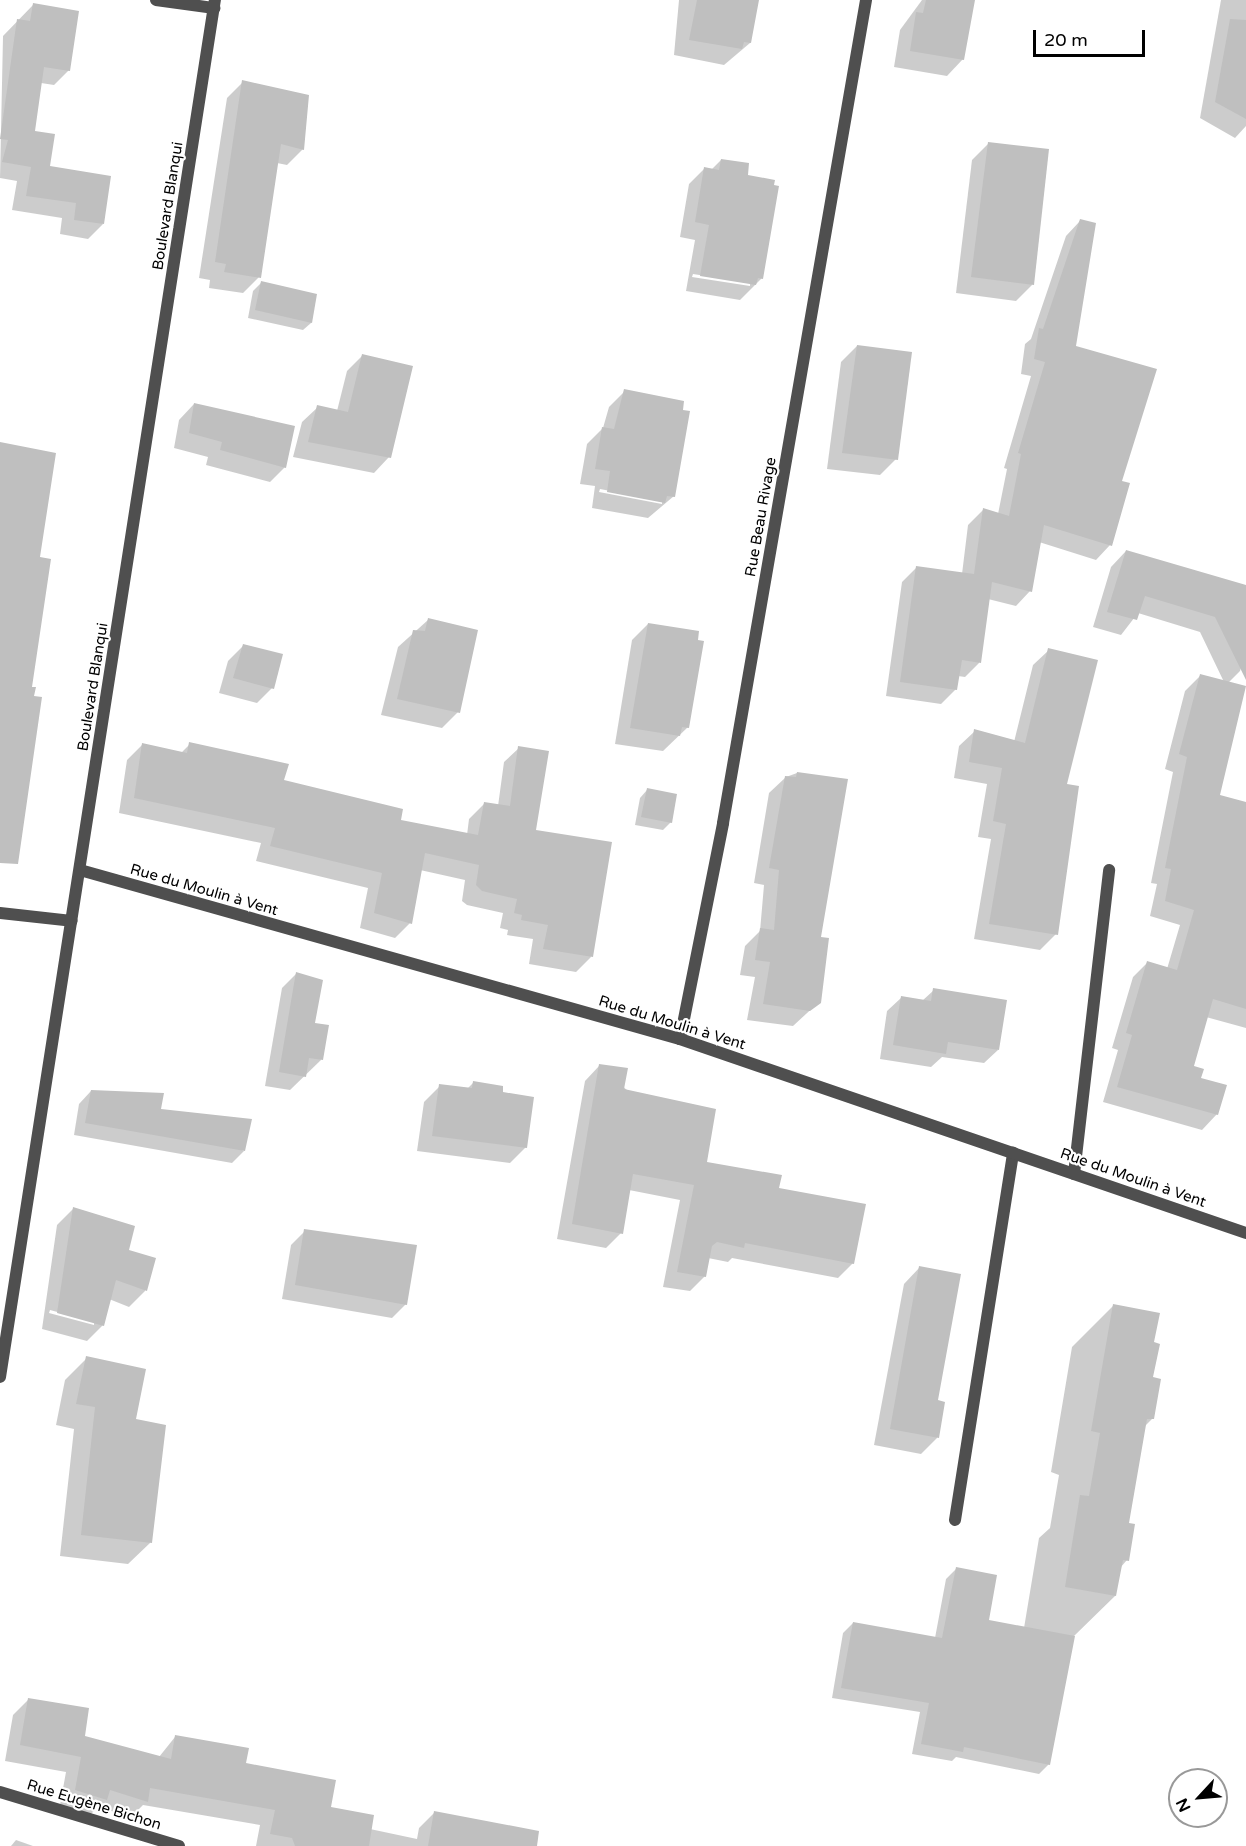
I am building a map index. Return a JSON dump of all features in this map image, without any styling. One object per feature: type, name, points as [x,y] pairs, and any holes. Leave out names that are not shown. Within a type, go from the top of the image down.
[{"type":"street","points":[[156,0],[214,4]]},
{"type":"street","name":"Rue Beau Rivage","points":[[680,1039],[723,823],[866,0]]},
{"type":"street","name":"Boulevard Blanqui","points":[[0,1377],[60,973],[72,921],[214,4]]},
{"type":"street","name":"Rue du Moulin à Vent","points":[[80,870],[680,1039],[1246,1233]]},
{"type":"street","points":[[1074,1174],[1109,870]]},
{"type":"street","points":[[0,913],[72,921]]},
{"type":"street","points":[[955,1520],[1013,1153]]},
{"type":"street","name":"Rue Eugène Bichon","points":[[0,1792],[179,1846]]},
{"type":"building","points":[[697,0],[759,0],[751,43],[744,42],[742,49],[689,40]]},
{"type":"building","points":[[926,0],[975,0],[964,60],[910,51],[916,12],[923,13]]},
{"type":"building","points":[[33,3],[79,11],[70,71],[44,67],[35,131],[55,134],[50,166],[111,176],[104,224],[74,220],[76,203],[26,196],[31,167],[2,162],[8,140],[0,139],[17,19],[30,21]]},
{"type":"building","points":[[1230,19],[1246,20],[1246,119],[1215,102]]},
{"type":"building","points":[[242,80],[309,95],[304,150],[281,144],[261,278],[224,272],[226,264],[215,262]]},
{"type":"building","points":[[988,142],[1049,149],[1034,285],[971,277]]},
{"type":"building","points":[[721,159],[749,163],[748,175],[775,180],[774,185],[779,186],[763,279],[758,278],[756,285],[700,276],[709,225],[695,222],[704,167],[719,170]]},
{"type":"building","points":[[1080,219],[1096,223],[1076,346],[1157,369],[1122,481],[1130,483],[1112,546],[1044,525],[1032,592],[992,582],[981,663],[962,660],[957,690],[900,682],[916,566],[974,574],[983,508],[1009,516],[1021,454],[1018,453],[1045,362],[1034,359],[1039,328],[1043,329]]},
{"type":"building","points":[[261,281],[317,294],[312,323],[255,310]]},
{"type":"building","points":[[857,345],[912,352],[898,460],[842,453]]},
{"type":"building","points":[[362,354],[413,366],[391,458],[308,442],[317,405],[348,412]]},
{"type":"building","points":[[624,389],[684,401],[683,410],[690,411],[675,497],[667,496],[665,503],[607,492],[610,471],[595,469],[602,427],[614,429]]},
{"type":"building","points":[[194,403],[295,426],[286,468],[220,450],[222,442],[189,433]]},
{"type":"building","points":[[0,442],[56,453],[40,557],[51,559],[32,687],[36,687],[34,696],[42,697],[18,864],[0,863]]},
{"type":"building","points":[[1126,550],[1246,585],[1246,680],[1215,617],[1145,596],[1137,620],[1107,612]]},
{"type":"building","points":[[428,618],[478,630],[460,713],[397,699],[413,630],[425,631]]},
{"type":"building","points":[[648,623],[699,631],[698,640],[704,641],[689,728],[682,727],[680,736],[630,728]]},
{"type":"building","points":[[243,644],[283,654],[274,689],[233,678]]},
{"type":"building","points":[[1048,648],[1098,660],[1067,784],[1079,786],[1058,935],[989,924],[1006,824],[993,821],[1002,768],[969,762],[974,729],[1025,743]]},
{"type":"building","points":[[1200,674],[1246,686],[1220,795],[1246,802],[1246,1009],[1213,999],[1194,1066],[1204,1069],[1201,1078],[1227,1085],[1218,1115],[1117,1087],[1132,1035],[1126,1033],[1147,961],[1177,970],[1194,910],[1165,901],[1171,869],[1165,868],[1187,757],[1179,754]]},
{"type":"building","points":[[189,742],[289,764],[284,780],[403,809],[401,820],[478,835],[484,802],[510,806],[518,746],[549,751],[536,830],[612,842],[593,957],[543,949],[548,925],[521,920],[522,915],[514,913],[517,899],[482,891],[476,885],[479,865],[425,853],[412,924],[374,913],[382,873],[270,846],[275,828],[134,798],[142,743],[187,753]]},
{"type":"building","points":[[797,772],[848,779],[821,937],[829,938],[821,1003],[810,1011],[763,1004],[770,962],[755,960],[760,928],[774,930],[779,870],[769,868],[785,776],[796,777]]},
{"type":"building","points":[[647,788],[677,794],[672,823],[641,817]]},
{"type":"building","points":[[296,972],[323,980],[315,1023],[329,1025],[323,1060],[309,1058],[306,1077],[279,1072]]},
{"type":"building","points":[[933,988],[1007,1000],[999,1050],[948,1042],[946,1054],[893,1045],[901,996],[931,1001]]},
{"type":"building","points":[[599,1064],[628,1068],[624,1089],[716,1109],[707,1162],[782,1175],[779,1188],[866,1204],[854,1264],[745,1243],[744,1248],[717,1242],[712,1246],[706,1277],[677,1272],[694,1185],[633,1174],[623,1234],[572,1224]]},
{"type":"building","points":[[473,1081],[503,1086],[503,1092],[534,1097],[527,1148],[432,1136],[439,1084],[472,1088]]},
{"type":"building","points":[[91,1090],[164,1093],[161,1109],[252,1119],[245,1151],[85,1123]]},
{"type":"building","points":[[73,1207],[135,1226],[129,1250],[156,1258],[147,1291],[116,1280],[104,1326],[57,1313]]},
{"type":"building","points":[[304,1229],[417,1245],[407,1305],[295,1285]]},
{"type":"building","points":[[919,1266],[961,1274],[938,1400],[945,1402],[939,1438],[890,1429]]},
{"type":"building","points":[[1113,1304],[1160,1313],[1154,1342],[1160,1344],[1153,1377],[1161,1379],[1154,1419],[1147,1419],[1129,1523],[1135,1524],[1129,1561],[1123,1560],[1116,1596],[1065,1587],[1080,1495],[1089,1496],[1100,1433],[1091,1431]]},
{"type":"building","points":[[86,1356],[146,1369],[136,1419],[166,1425],[152,1543],[81,1535],[95,1407],[76,1404]]},
{"type":"building","points":[[956,1567],[997,1575],[989,1620],[1075,1636],[1050,1765],[964,1747],[963,1752],[921,1744],[929,1703],[841,1688],[853,1622],[942,1638]]},
{"type":"building","points":[[28,1698],[89,1708],[85,1736],[171,1759],[175,1735],[249,1748],[246,1763],[336,1780],[331,1807],[374,1815],[369,1846],[295,1846],[292,1838],[270,1834],[275,1810],[150,1788],[148,1802],[110,1790],[107,1800],[75,1790],[81,1757],[20,1745]]},
{"type":"building","points":[[434,1811],[539,1831],[537,1846],[428,1846]]}]
